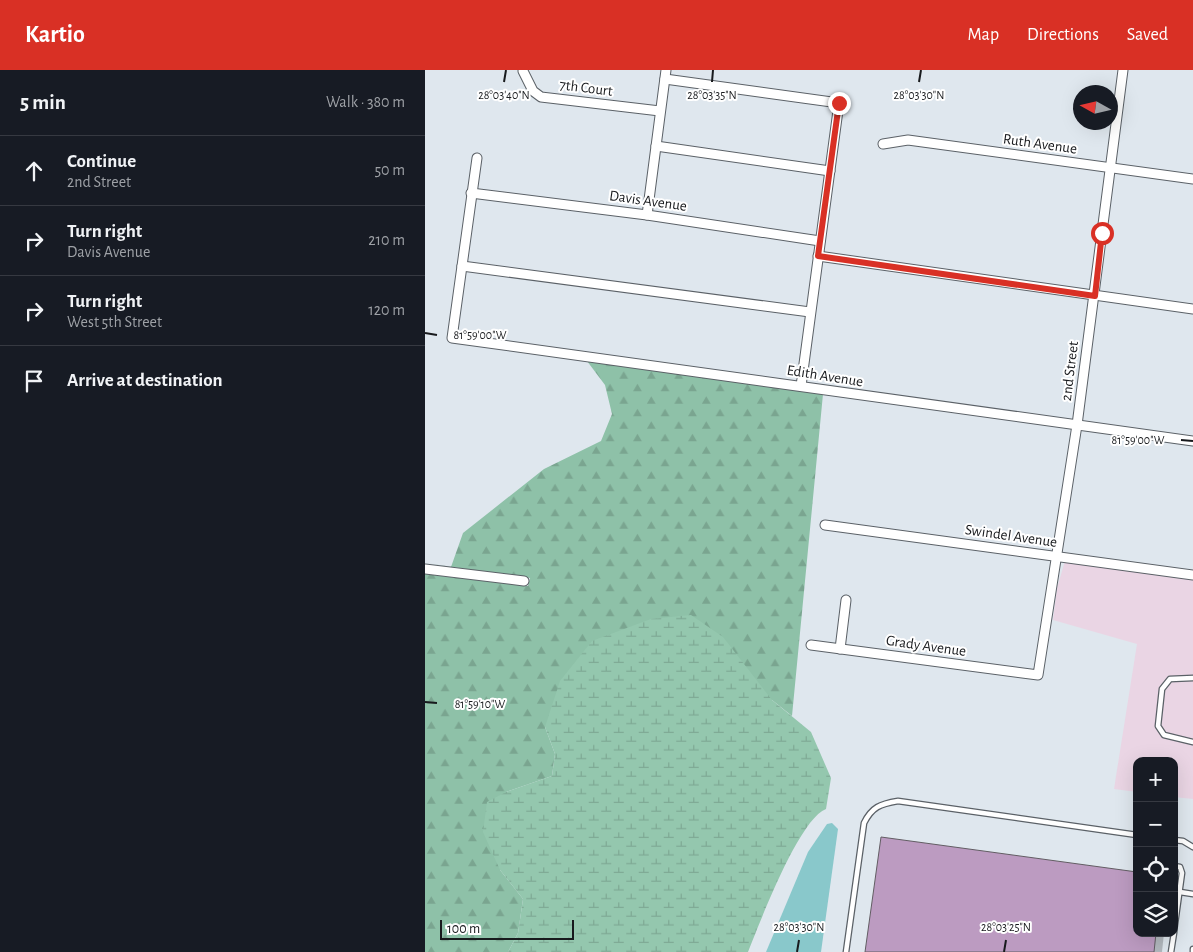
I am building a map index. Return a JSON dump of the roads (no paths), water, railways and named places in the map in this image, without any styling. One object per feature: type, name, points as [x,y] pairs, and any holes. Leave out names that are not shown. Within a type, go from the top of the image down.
[{"type":"street","name":"2nd Street","points":[[1038,675],[1077,425],[1123,70]]},
{"type":"street","name":"7th Court","points":[[523,71],[533,91],[541,96],[661,111]]},
{"type":"street","points":[[647,214],[666,74],[839,103],[801,386]]},
{"type":"street","name":"Ruth Avenue","points":[[883,144],[908,140],[1193,179]]},
{"type":"street","points":[[655,146],[830,170]]},
{"type":"street","points":[[477,158],[462,266],[810,312]]},
{"type":"street","name":"Davis Avenue","points":[[471,192],[647,214],[820,241]]},
{"type":"street","points":[[818,256],[1193,309]]},
{"type":"street","name":"Edith Avenue","points":[[462,266],[452,338],[1193,441]]},
{"type":"street","name":"Swindel Avenue","points":[[825,525],[1193,575]]},
{"type":"street","points":[[425,569],[524,581]]},
{"type":"street","points":[[839,649],[846,600]]},
{"type":"street","name":"Grady Avenue","points":[[811,645],[1038,675]]},
{"type":"lane","points":[[1193,678],[1170,678],[1162,689],[1158,726],[1164,735],[1193,742]]},
{"type":"lane","points":[[846,952],[864,823],[870,811],[882,803],[898,801],[1133,834]]},
{"type":"lane","points":[[1178,841],[1193,847]]},
{"type":"lane","points":[[1178,867],[1182,872],[1178,905]]},
{"type":"lane","points":[[1180,892],[1193,894]]},
{"type":"lane","points":[[1171,952],[1173,937]]},
{"type":"water","points":[[832,823],[838,829],[821,952],[766,952],[808,852],[827,824]]}]
